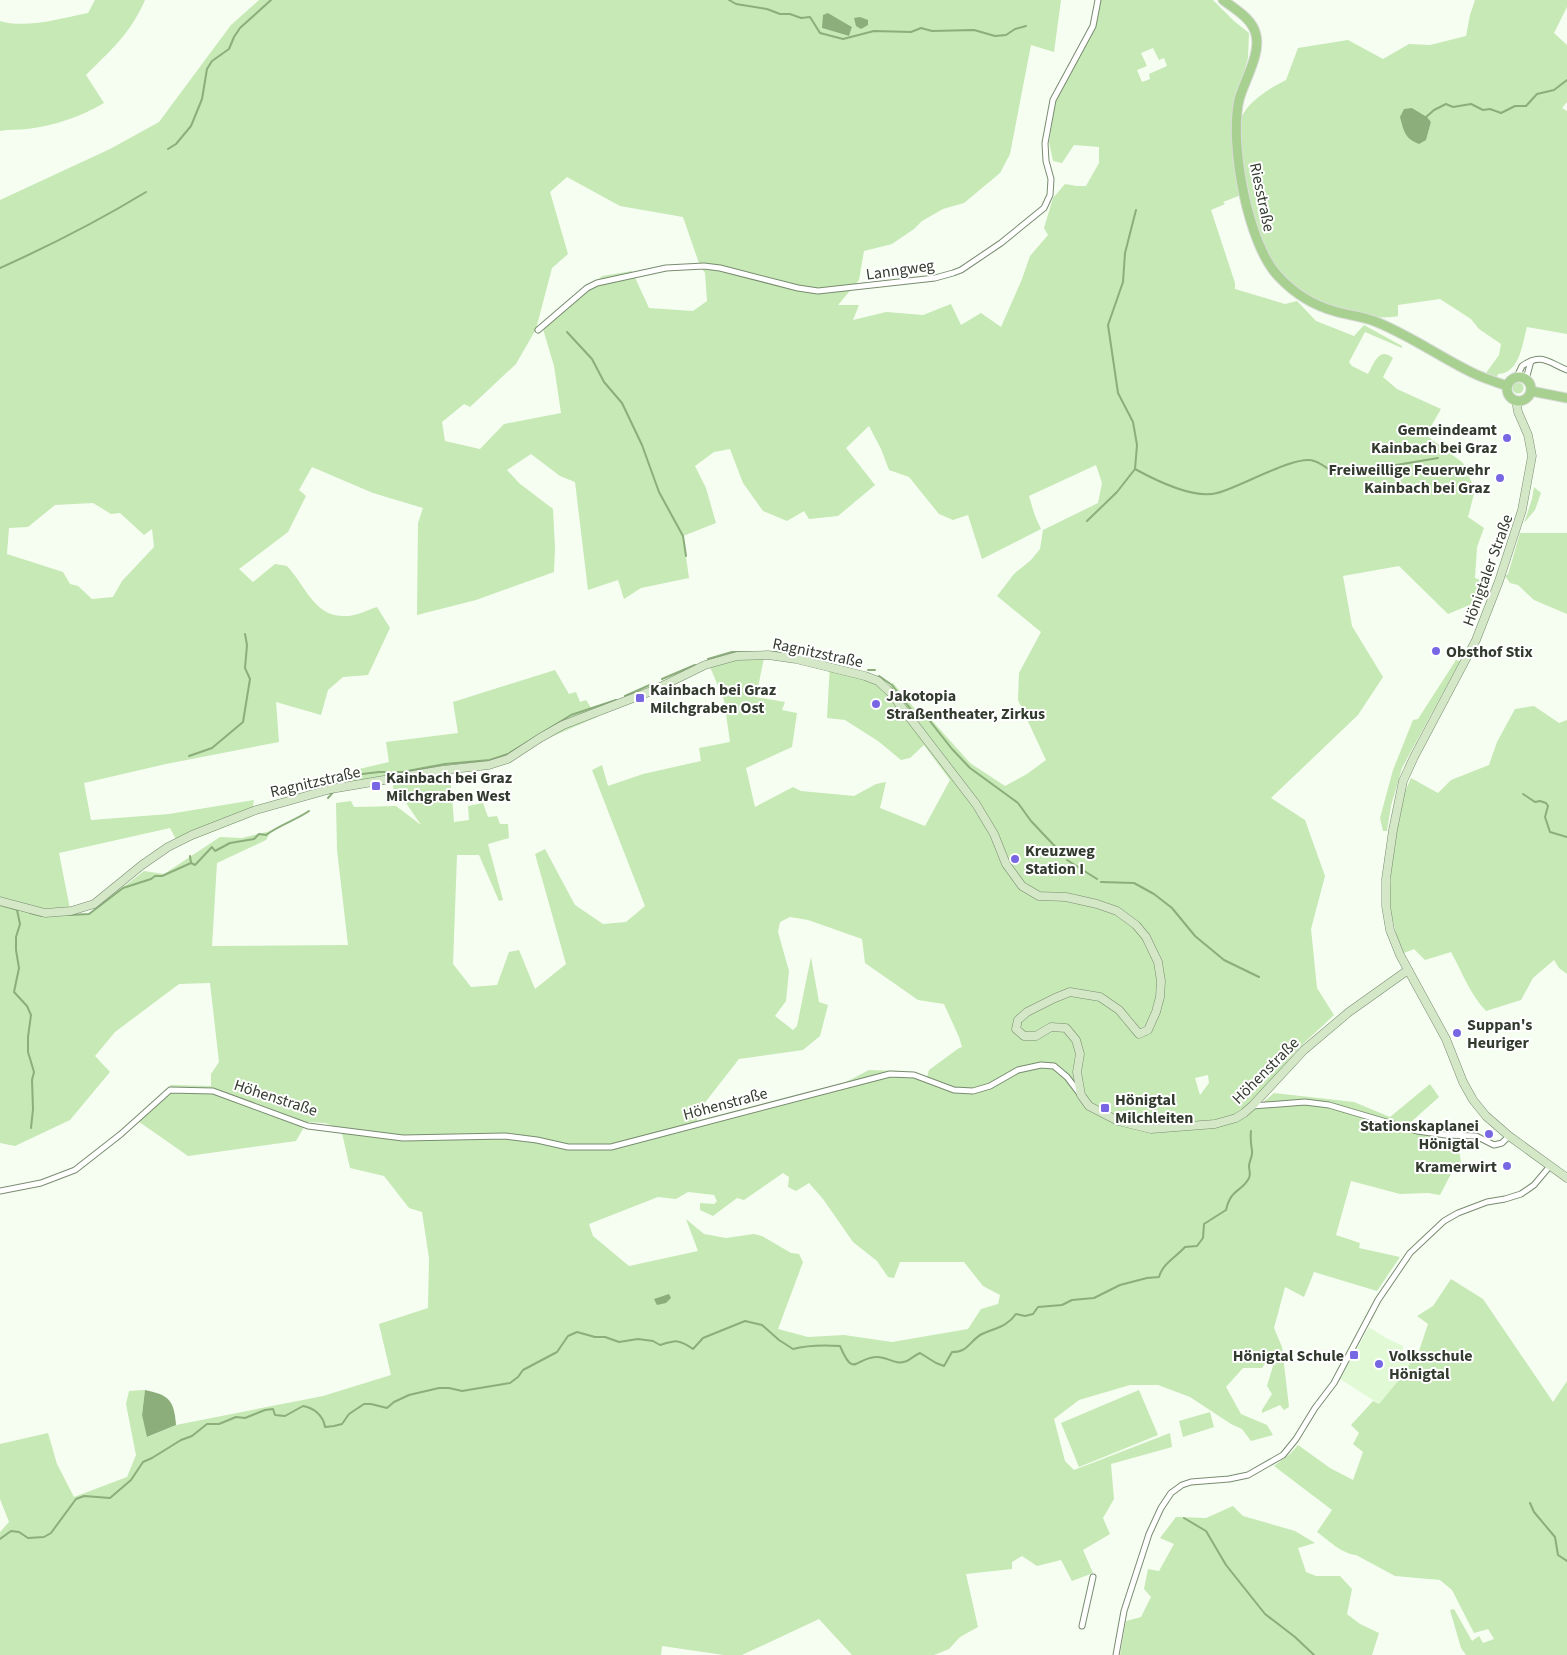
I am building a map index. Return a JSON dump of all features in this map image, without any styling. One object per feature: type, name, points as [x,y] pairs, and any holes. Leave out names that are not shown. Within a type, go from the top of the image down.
[{"type":"main road","name":"Riesstraße","points":[[1223,0],[1251,23],[1257,35],[1254,58],[1239,103],[1238,135],[1241,173],[1249,215],[1256,238],[1271,267],[1291,289],[1312,302],[1332,310],[1374,321],[1476,374],[1507,386]]},
{"type":"main road","points":[[1522,378],[1530,384],[1531,391],[1525,399],[1516,400],[1508,394],[1507,386],[1510,381],[1522,378]]},
{"type":"main road","points":[[1531,391],[1567,398]]},
{"type":"main road","name":"Hönigtaler Straße","points":[[1516,400],[1518,412],[1528,435],[1532,456],[1522,510],[1499,582],[1476,640],[1409,767],[1403,782],[1397,806],[1386,879],[1386,906],[1394,941],[1446,1039],[1472,1100],[1508,1136],[1567,1178]]},
{"type":"main road","name":"Ragnitzstraße","points":[[0,901],[45,912],[71,911],[94,904],[142,865],[168,847],[192,835],[256,810],[331,789],[443,770],[489,765],[508,759],[564,725],[654,690],[705,665],[737,656],[768,655],[796,659],[865,676],[878,681],[890,692],[976,804],[994,834],[1006,864],[1022,886],[1039,896],[1066,897],[1117,911],[1136,925],[1146,937],[1158,962],[1161,981],[1160,997],[1148,1030],[1139,1034],[1119,1010],[1100,997],[1070,992],[1027,1012],[1018,1020],[1016,1029],[1024,1036],[1036,1036],[1051,1027],[1066,1028],[1076,1040],[1080,1054],[1077,1072],[1081,1095]]},
{"type":"main road","name":"Höhenstraße","points":[[1081,1095],[1089,1106],[1102,1113],[1132,1125],[1151,1129],[1215,1124],[1236,1118],[1252,1106],[1304,1050],[1349,1012],[1408,970]]},
{"type":"street","name":"Lanngweg","points":[[538,330],[587,288],[597,283],[666,268],[704,266],[720,268],[798,288],[818,291],[935,278],[961,270],[1000,243],[1044,208],[1048,202],[1051,179],[1046,161],[1046,143],[1053,100],[1093,26],[1098,0]]},
{"type":"street","points":[[1522,378],[1531,360],[1546,360],[1567,370]]},
{"type":"street","name":"Höhenstraße","points":[[0,1191],[41,1183],[75,1170],[121,1134],[170,1090],[213,1091],[308,1126],[403,1138],[505,1136],[537,1140],[568,1147],[611,1147],[890,1074],[914,1075],[954,1090],[973,1091],[990,1086],[1018,1070],[1041,1065],[1054,1066],[1067,1077],[1081,1095]]},
{"type":"street","points":[[1252,1106],[1305,1102],[1329,1105],[1417,1131],[1446,1136],[1476,1136],[1494,1145],[1502,1143],[1508,1136]]},
{"type":"street","points":[[1116,1655],[1124,1611],[1150,1531],[1171,1493],[1182,1485],[1191,1482],[1248,1476],[1283,1455],[1334,1383],[1378,1300],[1410,1253],[1444,1222],[1458,1213],[1487,1202],[1521,1194],[1534,1185],[1550,1166]]},
{"type":"street","points":[[1082,1626],[1093,1577]]},
{"type":"shaded area","points":[[95,0],[145,0],[127,32],[86,75],[104,103],[57,123],[37,128],[0,131],[0,21],[21,24],[32,23],[88,13]]},
{"type":"shaded area","points":[[259,0],[1061,0],[1054,52],[1031,45],[1010,154],[1000,173],[964,203],[943,209],[922,221],[892,244],[864,251],[859,280],[838,305],[859,305],[853,320],[886,312],[923,315],[951,304],[961,325],[981,313],[1001,327],[1030,256],[1048,235],[1044,228],[1053,198],[1065,184],[1086,186],[1099,163],[1099,147],[1074,145],[1062,163],[1053,161],[1049,142],[1056,99],[1096,24],[1100,0],[1213,0],[1249,33],[1248,58],[1239,91],[1241,195],[1223,202],[1225,204],[1211,210],[1235,283],[1235,289],[1285,304],[1297,301],[1316,321],[1354,336],[1364,325],[1402,346],[1402,348],[1365,332],[1349,362],[1352,366],[1368,374],[1378,357],[1384,354],[1388,355],[1393,358],[1383,377],[1397,389],[1441,409],[1426,435],[1463,463],[1475,490],[1468,517],[1484,528],[1477,547],[1475,578],[1485,582],[1472,604],[1448,614],[1399,566],[1343,576],[1352,626],[1383,677],[1358,715],[1271,798],[1305,820],[1325,876],[1311,929],[1317,988],[1334,1015],[1303,1044],[1256,1097],[1235,1114],[1209,1122],[1159,1124],[1215,1128],[1233,1122],[1250,1113],[1274,1093],[1354,1102],[1390,1117],[1430,1084],[1439,1097],[1402,1130],[1431,1136],[1431,1142],[1459,1148],[1461,1163],[1453,1170],[1440,1195],[1428,1193],[1400,1194],[1351,1181],[1336,1235],[1360,1243],[1359,1248],[1400,1257],[1377,1291],[1314,1272],[1304,1297],[1285,1287],[1274,1328],[1282,1347],[1289,1407],[1284,1410],[1280,1405],[1262,1413],[1272,1394],[1267,1386],[1273,1366],[1266,1362],[1262,1368],[1243,1368],[1226,1387],[1241,1414],[1267,1425],[1273,1435],[1251,1441],[1242,1429],[1231,1424],[1190,1397],[1158,1385],[1130,1385],[1079,1400],[1054,1419],[1065,1461],[1074,1470],[1170,1433],[1172,1447],[1111,1464],[1114,1499],[1103,1518],[1110,1534],[1083,1550],[1093,1573],[1072,1581],[1061,1560],[1037,1566],[1022,1556],[1012,1562],[1012,1569],[966,1574],[978,1627],[960,1637],[949,1649],[934,1655],[852,1655],[819,1619],[742,1655],[724,1655],[662,1646],[661,1655],[0,1655],[0,1532],[9,1522],[0,1499],[0,1444],[48,1433],[57,1464],[74,1497],[127,1477],[136,1455],[126,1404],[129,1391],[145,1390],[142,1415],[148,1437],[176,1425],[323,1396],[391,1375],[379,1324],[428,1308],[429,1258],[422,1212],[409,1208],[384,1176],[350,1168],[341,1129],[325,1123],[307,1122],[296,1141],[188,1156],[135,1119],[171,1085],[211,1086],[211,1074],[219,1062],[210,983],[179,984],[115,1032],[95,1056],[110,1072],[70,1120],[15,1146],[0,1143],[0,200],[110,149],[159,122],[231,25]],"holes":[[[828,13],[852,27],[849,36],[822,28]],[[1153,48],[1159,60],[1164,58],[1167,66],[1149,74],[1150,79],[1142,82],[1137,70],[1147,66],[1141,53]],[[567,177],[620,206],[683,217],[700,266],[705,273],[707,301],[693,311],[649,308],[632,271],[602,276],[543,329],[554,366],[561,413],[504,424],[480,449],[445,441],[442,422],[464,404],[470,407],[516,364],[536,329],[552,268],[568,254],[550,192]],[[869,426],[889,470],[909,477],[939,514],[953,520],[968,515],[982,559],[1041,529],[1029,496],[1096,465],[1102,483],[1098,503],[1043,530],[1040,549],[1031,560],[1014,574],[997,596],[1041,632],[1019,673],[1018,700],[1046,760],[1027,774],[1005,786],[970,763],[928,716],[915,709],[893,683],[890,686],[915,720],[878,681],[830,663],[827,718],[845,720],[878,741],[901,760],[910,758],[924,745],[950,780],[925,826],[880,808],[886,782],[876,784],[854,796],[801,791],[793,787],[755,807],[746,768],[792,747],[797,713],[782,710],[785,702],[756,697],[764,658],[736,660],[710,667],[724,700],[730,742],[699,748],[701,761],[643,774],[608,786],[602,765],[592,770],[645,906],[626,922],[603,924],[575,905],[545,849],[535,854],[566,964],[535,989],[519,950],[509,952],[497,985],[471,987],[453,964],[457,855],[479,855],[499,901],[503,900],[488,844],[509,838],[508,824],[500,824],[497,816],[488,817],[483,803],[468,806],[469,820],[454,822],[450,773],[510,763],[544,740],[597,717],[586,700],[580,702],[576,692],[569,694],[555,670],[453,702],[458,733],[386,742],[389,762],[342,773],[345,782],[392,776],[394,795],[400,794],[421,825],[396,806],[354,807],[351,801],[336,803],[337,850],[348,945],[212,946],[217,863],[266,840],[271,831],[242,838],[220,837],[164,874],[144,871],[88,914],[71,914],[59,853],[170,828],[179,845],[251,817],[254,800],[169,814],[91,820],[84,783],[166,764],[279,742],[276,702],[321,715],[328,690],[343,677],[368,675],[390,628],[377,607],[354,615],[336,615],[326,612],[319,606],[287,566],[275,564],[253,582],[239,569],[288,532],[306,496],[299,490],[312,467],[373,493],[423,508],[418,523],[417,615],[476,600],[554,572],[553,509],[519,483],[507,470],[531,454],[560,476],[575,482],[588,590],[618,580],[624,599],[641,588],[689,578],[683,536],[716,523],[706,488],[695,466],[714,452],[730,449],[743,483],[763,511],[787,521],[804,511],[809,519],[838,516],[875,485],[846,448]],[[93,503],[111,514],[120,513],[144,535],[152,529],[154,547],[122,581],[113,597],[92,599],[78,586],[70,584],[63,572],[7,554],[9,528],[28,527],[55,505]],[[790,917],[808,920],[862,939],[865,963],[918,1000],[944,1004],[962,1047],[929,1070],[927,1077],[904,1071],[869,1070],[823,1094],[698,1127],[696,1114],[739,1059],[803,1050],[820,1036],[828,1005],[819,1002],[811,957],[797,1026],[793,1030],[775,1016],[786,1001],[789,971],[778,932],[780,922]],[[1208,1075],[1209,1083],[1200,1095],[1195,1078]],[[783,1173],[789,1177],[788,1187],[796,1191],[809,1183],[823,1199],[853,1242],[877,1261],[888,1277],[894,1278],[900,1262],[964,1262],[983,1286],[1000,1295],[998,1304],[981,1309],[968,1329],[892,1342],[844,1335],[808,1337],[778,1329],[803,1262],[799,1254],[791,1253],[762,1236],[754,1234],[726,1238],[704,1234],[686,1219],[698,1251],[629,1266],[593,1236],[589,1224],[658,1197],[676,1199],[688,1192],[714,1195],[717,1201],[714,1204],[700,1203],[700,1210],[713,1216],[737,1198],[744,1200]]]},
{"type":"shaded area","points":[[1475,0],[1567,0],[1567,7],[1554,33],[1567,45],[1567,102],[1562,108],[1567,111],[1567,334],[1527,327],[1516,363],[1511,369],[1498,374],[1497,377],[1486,373],[1499,355],[1501,344],[1479,329],[1471,319],[1440,299],[1398,305],[1398,316],[1372,316],[1320,301],[1300,290],[1284,276],[1272,260],[1256,221],[1245,173],[1240,136],[1242,116],[1261,95],[1286,80],[1298,48],[1348,40],[1383,59],[1409,44],[1430,45],[1466,36]],"holes":[[[1412,108],[1427,117],[1431,122],[1426,140]]]},
{"type":"shaded area","points":[[828,13],[852,27],[849,36],[822,28],[823,15]]},
{"type":"shaded area","points":[[860,17],[868,20],[868,25],[861,29],[856,26],[854,18]]},
{"type":"shaded area","points":[[1412,108],[1427,117],[1431,122],[1426,140],[1419,144],[1407,137],[1400,117],[1404,109]]},
{"type":"shaded area","points":[[1518,382],[1524,388],[1518,394],[1512,388]]},
{"type":"shaded area","points":[[1534,487],[1541,493],[1535,510],[1524,523],[1532,499]]},
{"type":"shaded area","points":[[1520,533],[1567,533],[1567,614],[1534,600],[1518,585],[1510,583],[1505,576],[1508,574]]},
{"type":"shaded area","points":[[1456,660],[1460,661],[1402,768],[1391,806],[1387,831],[1383,831],[1380,818],[1393,770],[1413,720],[1418,719]]},
{"type":"shaded area","points":[[1534,706],[1559,723],[1567,720],[1567,974],[1559,968],[1554,960],[1533,978],[1521,1000],[1486,1011],[1471,990],[1451,952],[1425,960],[1414,949],[1404,953],[1397,937],[1389,904],[1392,860],[1403,796],[1411,778],[1438,793],[1451,780],[1489,765],[1497,742],[1515,709]]},
{"type":"shaded area","points":[[1451,1279],[1483,1299],[1553,1402],[1567,1381],[1567,1655],[1466,1655],[1461,1648],[1450,1610],[1454,1609],[1472,1641],[1479,1636],[1483,1643],[1494,1639],[1488,1629],[1474,1633],[1452,1590],[1440,1580],[1395,1576],[1335,1546],[1317,1532],[1332,1510],[1274,1466],[1298,1445],[1330,1468],[1353,1480],[1363,1452],[1353,1444],[1359,1433],[1351,1425],[1373,1401],[1379,1404],[1407,1370],[1412,1357],[1418,1354],[1428,1324],[1417,1316],[1433,1306]]},
{"type":"shaded area","points":[[669,1294],[671,1298],[666,1303],[657,1305],[654,1299]]},
{"type":"shaded area","name":"Volksschule Hönigtal","points":[[1369,1327],[1403,1346],[1402,1352],[1412,1357],[1407,1370],[1379,1404],[1340,1379]]},
{"type":"shaded area","points":[[145,1390],[160,1394],[169,1400],[174,1410],[176,1425],[147,1437],[142,1415]]},
{"type":"shaded area","points":[[1139,1390],[1158,1435],[1079,1467],[1061,1423]]},
{"type":"shaded area","points":[[1210,1412],[1214,1427],[1183,1437],[1179,1421]]},
{"type":"shaded area","points":[[1233,1506],[1243,1516],[1295,1531],[1315,1543],[1298,1548],[1306,1572],[1316,1576],[1340,1576],[1352,1589],[1347,1614],[1360,1624],[1379,1633],[1372,1655],[1120,1655],[1126,1621],[1141,1617],[1151,1597],[1144,1589],[1148,1569],[1159,1571],[1174,1544],[1160,1538],[1176,1517],[1206,1518]]},
{"type":"waterway","points":[[168,149],[176,144],[191,126],[202,99],[207,69],[212,61],[229,49],[240,28],[271,0]]},
{"type":"waterway","points":[[729,0],[736,4],[767,9],[780,14],[790,14],[801,18],[810,17],[820,33],[843,39],[874,31],[911,32],[921,28],[932,31],[974,30],[995,36],[1006,35],[1015,29],[1026,26]]},
{"type":"waterway","points":[[1425,118],[1434,110],[1446,104],[1453,107],[1471,104],[1483,110],[1490,109],[1501,113],[1515,106],[1526,106],[1537,94],[1554,90],[1567,80]]},
{"type":"waterway","points":[[0,268],[111,213],[146,192]]},
{"type":"waterway","points":[[1087,521],[1117,492],[1135,469],[1137,445],[1133,422],[1118,393],[1108,325],[1123,282],[1125,253],[1136,210]]},
{"type":"waterway","points":[[567,332],[592,359],[604,382],[622,403],[642,445],[659,492],[683,536],[686,556]]},
{"type":"waterway","points":[[1135,469],[1186,491],[1208,494],[1227,490],[1294,462],[1306,460],[1317,462],[1337,475],[1438,458]]},
{"type":"waterway","points":[[189,756],[212,748],[243,722],[250,679],[245,668],[247,645],[245,634]]},
{"type":"waterway","points":[[708,659],[732,652],[800,652],[825,662]]},
{"type":"waterway","points":[[662,679],[695,665]]},
{"type":"waterway","points":[[868,670],[875,670]]},
{"type":"waterway","points":[[879,676],[892,685],[913,712],[922,711],[952,749],[970,768],[1018,803],[1031,821],[1065,857]]},
{"type":"waterway","points":[[625,696],[652,684]]},
{"type":"waterway","points":[[340,784],[347,777],[362,774],[402,772],[445,764],[490,760],[508,754],[571,715],[616,700]]},
{"type":"waterway","points":[[328,798],[334,791]]},
{"type":"waterway","points":[[1523,794],[1535,802],[1546,803],[1548,806],[1545,817],[1550,832],[1567,837]]},
{"type":"waterway","points":[[69,915],[89,914],[123,888],[155,876],[162,876],[191,863],[195,865],[212,847],[215,851],[230,843],[254,839],[259,834],[266,835],[309,811]]},
{"type":"waterway","points":[[190,856],[191,863]]},
{"type":"waterway","points":[[1067,860],[1097,879]]},
{"type":"waterway","points":[[1101,882],[1134,883],[1154,894],[1172,908],[1195,936],[1224,960],[1259,977]]},
{"type":"waterway","points":[[0,905],[18,910]]},
{"type":"waterway","points":[[17,910],[20,924],[16,937],[19,968],[14,992],[27,1006],[31,1015],[28,1037],[28,1052],[34,1072],[32,1080],[33,1109],[31,1128]]},
{"type":"waterway","points":[[30,913],[42,916]]},
{"type":"waterway","points":[[0,1539],[11,1531],[19,1532],[28,1538],[44,1537],[51,1533],[76,1499],[84,1496],[110,1498],[131,1480],[143,1462],[181,1440],[192,1436],[207,1424],[219,1424],[236,1417],[245,1418],[273,1409],[275,1415],[285,1416],[303,1406],[311,1408],[317,1413],[325,1427],[334,1426],[342,1424],[349,1414],[364,1404],[387,1408],[394,1402],[409,1395],[439,1388],[462,1391],[510,1383],[523,1370],[557,1352],[568,1336],[577,1332],[595,1337],[605,1337],[619,1342],[638,1339],[653,1341],[660,1345],[677,1341],[693,1349],[703,1338],[745,1321],[762,1325],[793,1349],[816,1346],[840,1346],[852,1364],[876,1357],[903,1362],[920,1353],[944,1366],[952,1352],[958,1352],[966,1348],[982,1334],[1005,1324],[1016,1314],[1025,1316],[1033,1314],[1038,1307],[1062,1305],[1072,1300],[1094,1298],[1120,1285],[1159,1277],[1166,1264],[1185,1247],[1197,1246],[1203,1238],[1204,1224],[1226,1210],[1231,1198],[1250,1177],[1251,1131]]},
{"type":"waterway","points":[[1530,1503],[1534,1512],[1555,1537],[1558,1555],[1567,1561]]},
{"type":"waterway","points":[[1184,1518],[1206,1531],[1226,1565],[1265,1614],[1295,1637],[1314,1655]]},
{"type":"place","name":"Gemeindeamt Kainbach bei Graz","points":[[1507,438]]},
{"type":"place","name":"Freiweillige Feuerwehr Kainbach bei Graz","points":[[1500,478]]},
{"type":"place","name":"Obsthof Stix","points":[[1436,651]]},
{"type":"place","name":"Kainbach bei Graz Milchgraben Ost","points":[[640,698]]},
{"type":"place","name":"Jakotopia Straßentheater, Zirkus","points":[[876,704]]},
{"type":"place","name":"Kainbach bei Graz Milchgraben West","points":[[376,786]]},
{"type":"place","name":"Kreuzweg Station I","points":[[1015,859]]},
{"type":"place","name":"Suppan's Heuriger","points":[[1457,1033]]},
{"type":"place","name":"Hönigtal Milchleiten","points":[[1105,1108]]},
{"type":"place","name":"Stationskaplanei Hönigtal","points":[[1489,1134]]},
{"type":"place","name":"Kramerwirt","points":[[1507,1166]]},
{"type":"place","name":"Hönigtal Schule","points":[[1354,1355]]},
{"type":"place","name":"Volksschule Hönigtal","points":[[1379,1364]]}]
